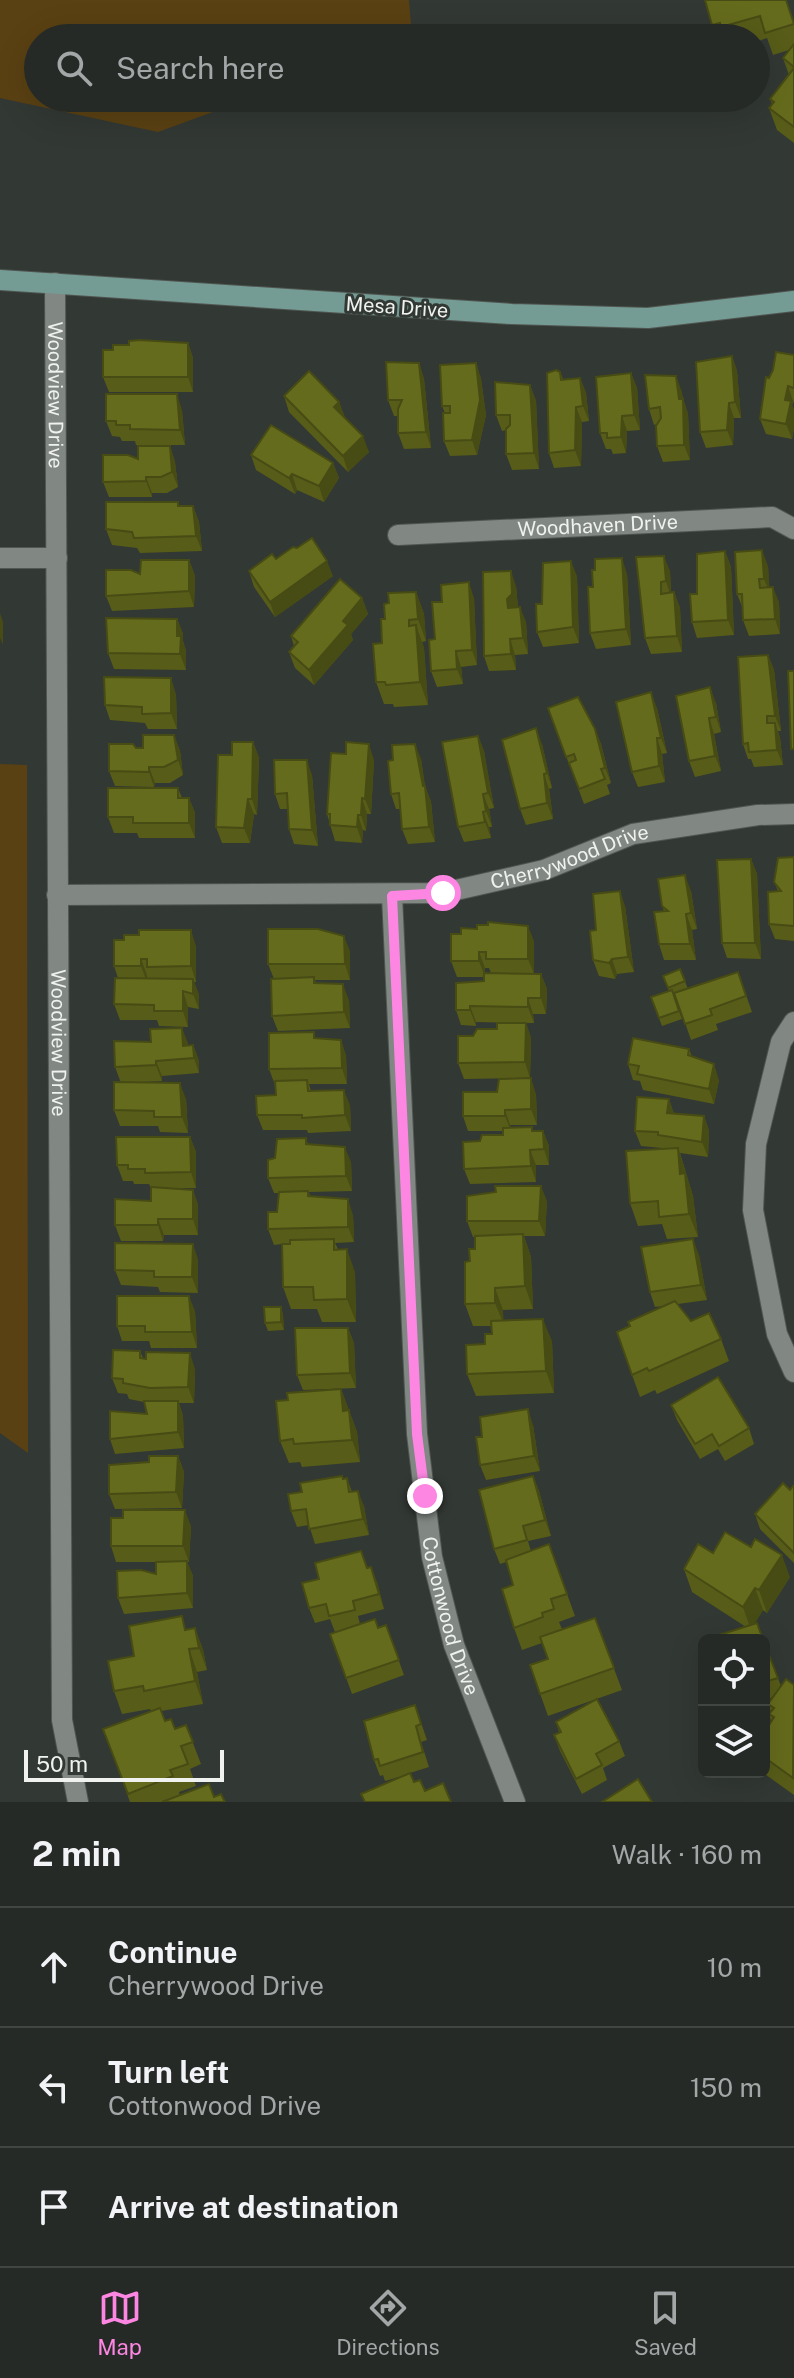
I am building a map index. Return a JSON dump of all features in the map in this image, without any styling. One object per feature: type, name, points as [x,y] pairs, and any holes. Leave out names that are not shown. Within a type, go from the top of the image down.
[{"type":"main road","name":"Mesa Drive","points":[[0,280],[512,314],[648,318],[794,301]]},
{"type":"street","name":"Woodview Drive","points":[[55,283],[62,1720],[78,1802]]},
{"type":"street","name":"Woodhaven Drive","points":[[398,535],[772,517],[794,529]]},
{"type":"street","points":[[0,558],[57,558]]},
{"type":"street","name":"Cherrywood Drive","points":[[57,895],[392,896],[443,893],[544,870],[633,834],[758,815],[794,814]]},
{"type":"street","name":"Cottonwood Drive","points":[[392,896],[417,1434],[432,1557],[454,1645],[515,1802]]},
{"type":"street","points":[[794,1022],[781,1042],[756,1144],[753,1210],[777,1334],[794,1372]]},
{"type":"shaded area","points":[[0,0],[409,0],[411,24],[24,24],[24,103],[0,98]]},
{"type":"shaded area","points":[[65,112],[213,112],[158,132]]},
{"type":"shaded area","points":[[0,764],[27,765],[28,1453],[0,1433]]},
{"type":"building","points":[[705,0],[786,0],[794,24],[770,31],[770,24],[762,24],[760,16],[732,24],[712,24]]},
{"type":"building","points":[[794,44],[794,67],[783,58]]},
{"type":"building","points":[[794,68],[794,127],[770,109],[774,102],[770,99]]},
{"type":"building","points":[[129,341],[188,343],[188,377],[103,377],[103,350],[113,350],[113,345],[129,345]]},
{"type":"building","points":[[776,352],[794,355],[794,388],[788,386],[785,400],[791,401],[786,424],[760,419],[766,377],[769,378],[773,370]]},
{"type":"building","points":[[732,356],[735,402],[729,403],[727,430],[700,432],[696,362]]},
{"type":"building","points":[[386,362],[419,363],[426,432],[398,433],[398,409],[402,400],[388,400]]},
{"type":"building","points":[[476,363],[480,400],[472,440],[444,441],[443,413],[450,413],[450,406],[442,406],[440,365]]},
{"type":"building","points":[[309,371],[339,402],[334,407],[363,436],[343,456],[284,396]]},
{"type":"building","points":[[560,372],[561,380],[580,378],[583,406],[576,407],[575,450],[549,453],[547,373]]},
{"type":"building","points":[[631,373],[634,415],[622,416],[621,437],[607,438],[607,433],[600,433],[596,377]]},
{"type":"building","points":[[645,375],[676,376],[679,399],[683,399],[684,445],[657,446],[656,426],[661,418],[660,407],[649,409]]},
{"type":"building","points":[[495,382],[530,385],[534,453],[506,454],[506,429],[510,425],[510,415],[496,415]]},
{"type":"building","points":[[106,394],[177,394],[180,430],[130,429],[130,425],[106,421]]},
{"type":"building","points":[[271,425],[333,463],[319,486],[292,474],[289,478],[251,455]]},
{"type":"building","points":[[138,446],[170,446],[172,472],[161,477],[146,477],[146,481],[103,482],[103,455],[128,455],[138,459]]},
{"type":"building","points":[[106,502],[178,502],[178,506],[193,506],[196,536],[134,538],[132,532],[106,529]]},
{"type":"building","points":[[312,538],[327,561],[270,602],[249,571],[272,554],[276,559]]},
{"type":"building","points":[[762,550],[764,579],[759,579],[760,588],[773,587],[775,619],[743,620],[742,594],[737,594],[735,552]]},
{"type":"building","points":[[725,551],[728,620],[692,622],[690,594],[697,594],[697,554]]},
{"type":"building","points":[[664,556],[666,581],[661,582],[661,594],[674,592],[677,636],[645,638],[636,557]]},
{"type":"building","points":[[622,558],[626,629],[590,633],[588,587],[593,587],[595,559]]},
{"type":"building","points":[[141,560],[189,560],[189,591],[106,596],[106,570],[131,570],[140,574]]},
{"type":"building","points":[[571,561],[573,627],[537,632],[536,604],[542,604],[543,563]]},
{"type":"building","points":[[511,571],[512,594],[507,599],[508,608],[520,607],[523,638],[510,639],[511,654],[484,656],[483,572]]},
{"type":"building","points":[[340,579],[362,598],[343,621],[348,625],[309,670],[289,652],[298,642],[291,636]]},
{"type":"building","points":[[469,582],[472,650],[456,651],[457,669],[431,671],[429,640],[435,639],[432,602],[442,602],[441,585]]},
{"type":"building","points":[[416,592],[418,619],[409,620],[409,626],[416,625],[420,682],[386,685],[385,682],[376,682],[373,644],[382,643],[381,619],[385,619],[384,604],[389,603],[388,593]]},
{"type":"building","points":[[106,618],[177,619],[177,636],[181,636],[180,654],[108,653]]},
{"type":"building","points":[[768,655],[775,716],[767,716],[767,723],[775,723],[777,750],[749,752],[748,743],[743,744],[738,657]]},
{"type":"building","points":[[788,671],[794,671],[794,749],[791,749]]},
{"type":"building","points":[[104,677],[171,678],[171,713],[142,714],[142,707],[105,705]]},
{"type":"building","points":[[710,687],[716,717],[709,718],[715,756],[689,761],[676,696]]},
{"type":"building","points":[[651,692],[661,738],[657,738],[659,766],[632,772],[616,702]]},
{"type":"building","points":[[578,697],[595,729],[605,768],[601,769],[605,779],[579,789],[569,763],[576,760],[574,754],[566,757],[548,708]]},
{"type":"building","points":[[536,728],[547,773],[544,774],[547,803],[520,809],[502,740]]},
{"type":"building","points":[[143,735],[174,735],[178,760],[164,767],[149,767],[149,772],[109,771],[109,744],[133,744],[136,748],[143,748]]},
{"type":"building","points":[[478,736],[488,793],[483,794],[485,822],[458,827],[442,742]]},
{"type":"building","points":[[232,742],[253,742],[252,799],[248,799],[244,828],[216,827],[218,755],[232,755]]},
{"type":"building","points":[[346,742],[369,744],[365,799],[362,798],[357,827],[330,825],[330,814],[327,814],[331,753],[346,754]]},
{"type":"building","points":[[415,744],[425,786],[429,827],[402,829],[399,793],[391,794],[388,761],[393,760],[392,745]]},
{"type":"building","points":[[274,760],[307,760],[312,830],[289,829],[287,793],[275,794]]},
{"type":"building","points":[[108,788],[178,788],[178,798],[189,798],[189,823],[133,823],[133,817],[108,817]]},
{"type":"building","points":[[794,857],[794,926],[769,924],[768,892],[781,891],[774,882],[778,858]]},
{"type":"building","points":[[751,859],[755,943],[722,943],[717,860]]},
{"type":"building","points":[[685,875],[691,913],[686,914],[690,944],[659,944],[654,912],[668,911],[662,906],[658,879]]},
{"type":"building","points":[[620,891],[628,957],[612,959],[609,963],[593,960],[590,931],[596,930],[593,894]]},
{"type":"building","points":[[488,922],[528,926],[528,959],[486,959],[486,952],[479,952],[479,961],[451,961],[451,934],[461,934],[461,928],[477,929],[477,925],[488,925]]},
{"type":"building","points":[[268,929],[318,929],[344,936],[345,964],[268,964]]},
{"type":"building","points":[[139,930],[191,930],[191,966],[147,967],[147,959],[141,959],[141,966],[114,966],[114,940],[124,940],[124,935],[139,935]]},
{"type":"building","points":[[680,969],[685,981],[668,988],[663,976]]},
{"type":"building","points":[[738,972],[746,996],[710,1009],[712,1015],[685,1024],[674,993]]},
{"type":"building","points":[[484,973],[541,974],[541,998],[528,998],[528,1007],[470,1006],[470,1010],[456,1010],[456,983],[484,981]]},
{"type":"building","points":[[314,977],[314,983],[343,984],[344,1012],[272,1016],[271,979]]},
{"type":"building","points":[[115,978],[193,979],[193,994],[183,991],[183,1011],[154,1011],[154,1005],[114,1004]]},
{"type":"building","points":[[672,990],[679,1011],[659,1018],[651,997]]},
{"type":"building","points":[[497,1023],[526,1023],[525,1062],[458,1063],[458,1036],[473,1036],[477,1029],[497,1029]]},
{"type":"building","points":[[182,1028],[183,1046],[193,1045],[194,1058],[156,1061],[156,1065],[115,1067],[114,1041],[151,1042],[150,1029]]},
{"type":"building","points":[[314,1032],[314,1038],[341,1040],[342,1068],[269,1069],[269,1033]]},
{"type":"building","points":[[633,1038],[689,1049],[688,1055],[714,1064],[709,1089],[637,1074],[639,1066],[628,1064]]},
{"type":"building","points":[[531,1078],[531,1109],[505,1110],[505,1116],[463,1116],[463,1092],[497,1092],[499,1079]]},
{"type":"building","points":[[307,1080],[308,1091],[344,1090],[345,1115],[302,1118],[302,1115],[257,1115],[256,1096],[276,1095],[275,1081]]},
{"type":"building","points":[[114,1082],[180,1083],[182,1117],[154,1117],[154,1111],[114,1110]]},
{"type":"building","points":[[637,1097],[669,1099],[667,1113],[704,1116],[702,1142],[658,1135],[658,1132],[635,1131]]},
{"type":"building","points":[[532,1127],[532,1131],[543,1131],[544,1149],[530,1150],[531,1166],[464,1169],[463,1142],[480,1141],[482,1135],[503,1135],[503,1128]]},
{"type":"building","points":[[116,1137],[190,1137],[191,1172],[145,1173],[145,1169],[128,1169],[128,1165],[117,1165]]},
{"type":"building","points":[[306,1138],[306,1144],[345,1147],[346,1176],[268,1178],[268,1160],[275,1158],[277,1139]]},
{"type":"building","points":[[678,1148],[680,1174],[685,1173],[689,1214],[659,1217],[658,1201],[630,1203],[626,1151]]},
{"type":"building","points":[[495,1186],[541,1186],[539,1221],[467,1221],[467,1196],[496,1192]]},
{"type":"building","points":[[151,1187],[193,1190],[193,1219],[158,1219],[158,1225],[115,1225],[115,1199],[151,1201]]},
{"type":"building","points":[[308,1191],[308,1196],[348,1199],[348,1227],[268,1229],[268,1212],[277,1212],[279,1192]]},
{"type":"building","points":[[523,1234],[525,1286],[495,1288],[495,1303],[465,1304],[465,1262],[470,1261],[469,1249],[475,1249],[475,1236]]},
{"type":"building","points":[[334,1239],[334,1250],[347,1249],[347,1299],[314,1300],[313,1287],[283,1287],[282,1244],[290,1244],[290,1240]]},
{"type":"building","points":[[693,1239],[701,1285],[650,1292],[641,1247]]},
{"type":"building","points":[[115,1243],[193,1244],[192,1277],[154,1277],[154,1271],[115,1270]]},
{"type":"building","points":[[117,1296],[189,1296],[192,1332],[145,1332],[145,1326],[117,1326]]},
{"type":"building","points":[[675,1301],[691,1321],[709,1313],[721,1339],[649,1371],[647,1368],[632,1375],[617,1332],[630,1326],[628,1322]]},
{"type":"building","points":[[264,1307],[281,1307],[281,1322],[265,1323]]},
{"type":"building","points":[[543,1319],[546,1371],[467,1374],[466,1345],[485,1344],[485,1334],[492,1334],[491,1321]]},
{"type":"building","points":[[295,1328],[348,1328],[350,1373],[297,1375]]},
{"type":"building","points":[[113,1350],[140,1351],[140,1358],[146,1359],[146,1352],[190,1353],[188,1387],[150,1388],[112,1378]]},
{"type":"building","points":[[718,1377],[749,1428],[719,1446],[712,1434],[695,1444],[671,1405]]},
{"type":"building","points":[[341,1389],[343,1411],[349,1410],[352,1440],[294,1444],[293,1439],[280,1441],[276,1401],[288,1400],[287,1393]]},
{"type":"building","points":[[144,1401],[178,1401],[178,1432],[110,1439],[110,1411],[147,1414]]},
{"type":"building","points":[[528,1409],[534,1456],[480,1465],[476,1437],[482,1437],[480,1417]]},
{"type":"building","points":[[149,1456],[178,1456],[176,1492],[109,1494],[109,1465],[149,1462]]},
{"type":"building","points":[[342,1476],[343,1479],[347,1478],[349,1492],[358,1491],[363,1519],[309,1529],[306,1509],[291,1511],[288,1494],[302,1492],[300,1483]]},
{"type":"building","points":[[533,1476],[545,1520],[523,1526],[527,1540],[494,1549],[479,1490]]},
{"type":"building","points":[[783,1483],[790,1490],[794,1487],[794,1553],[755,1514]]},
{"type":"building","points":[[123,1510],[185,1510],[183,1546],[111,1546],[111,1518],[123,1518]]},
{"type":"building","points":[[725,1532],[751,1547],[755,1539],[782,1555],[759,1590],[755,1588],[743,1607],[684,1569],[698,1544],[713,1553]]},
{"type":"building","points":[[549,1544],[567,1594],[551,1599],[554,1609],[542,1613],[543,1617],[514,1628],[502,1589],[513,1585],[506,1560]]},
{"type":"building","points":[[361,1551],[367,1568],[371,1567],[379,1594],[353,1601],[355,1610],[329,1616],[326,1604],[309,1608],[302,1583],[319,1579],[315,1563]]},
{"type":"building","points":[[187,1561],[187,1593],[118,1598],[117,1571],[141,1570],[156,1574],[156,1562]]},
{"type":"building","points":[[182,1616],[185,1630],[195,1628],[199,1648],[189,1649],[195,1681],[144,1691],[143,1686],[114,1691],[108,1661],[134,1656],[129,1626]]},
{"type":"building","points":[[595,1618],[614,1668],[540,1694],[530,1665],[548,1659],[540,1637]]},
{"type":"building","points":[[375,1619],[378,1628],[386,1625],[399,1660],[346,1678],[330,1634]]},
{"type":"building","points":[[757,1623],[761,1634],[722,1634]]},
{"type":"building","points":[[770,1657],[778,1678],[770,1680]]},
{"type":"building","points":[[786,1679],[794,1685],[793,1778],[770,1761],[770,1723],[774,1717],[770,1713],[774,1708],[770,1701]]},
{"type":"building","points":[[597,1699],[619,1741],[596,1754],[602,1765],[576,1779],[554,1735],[561,1732],[556,1722]]},
{"type":"building","points":[[415,1705],[421,1724],[416,1726],[423,1752],[380,1766],[378,1759],[374,1760],[364,1721]]},
{"type":"building","points":[[160,1708],[165,1721],[171,1719],[175,1729],[186,1725],[193,1742],[181,1746],[188,1764],[170,1770],[173,1776],[128,1794],[103,1729]]},
{"type":"building","points":[[410,1773],[414,1782],[420,1780],[425,1791],[443,1783],[451,1802],[365,1802],[361,1794]]},
{"type":"building","points":[[638,1779],[652,1802],[602,1802]]},
{"type":"building","points":[[209,1784],[214,1797],[221,1794],[225,1802],[162,1802]]},
{"type":"route","points":[[425,1496],[417,1434],[392,896],[443,893]]}]
